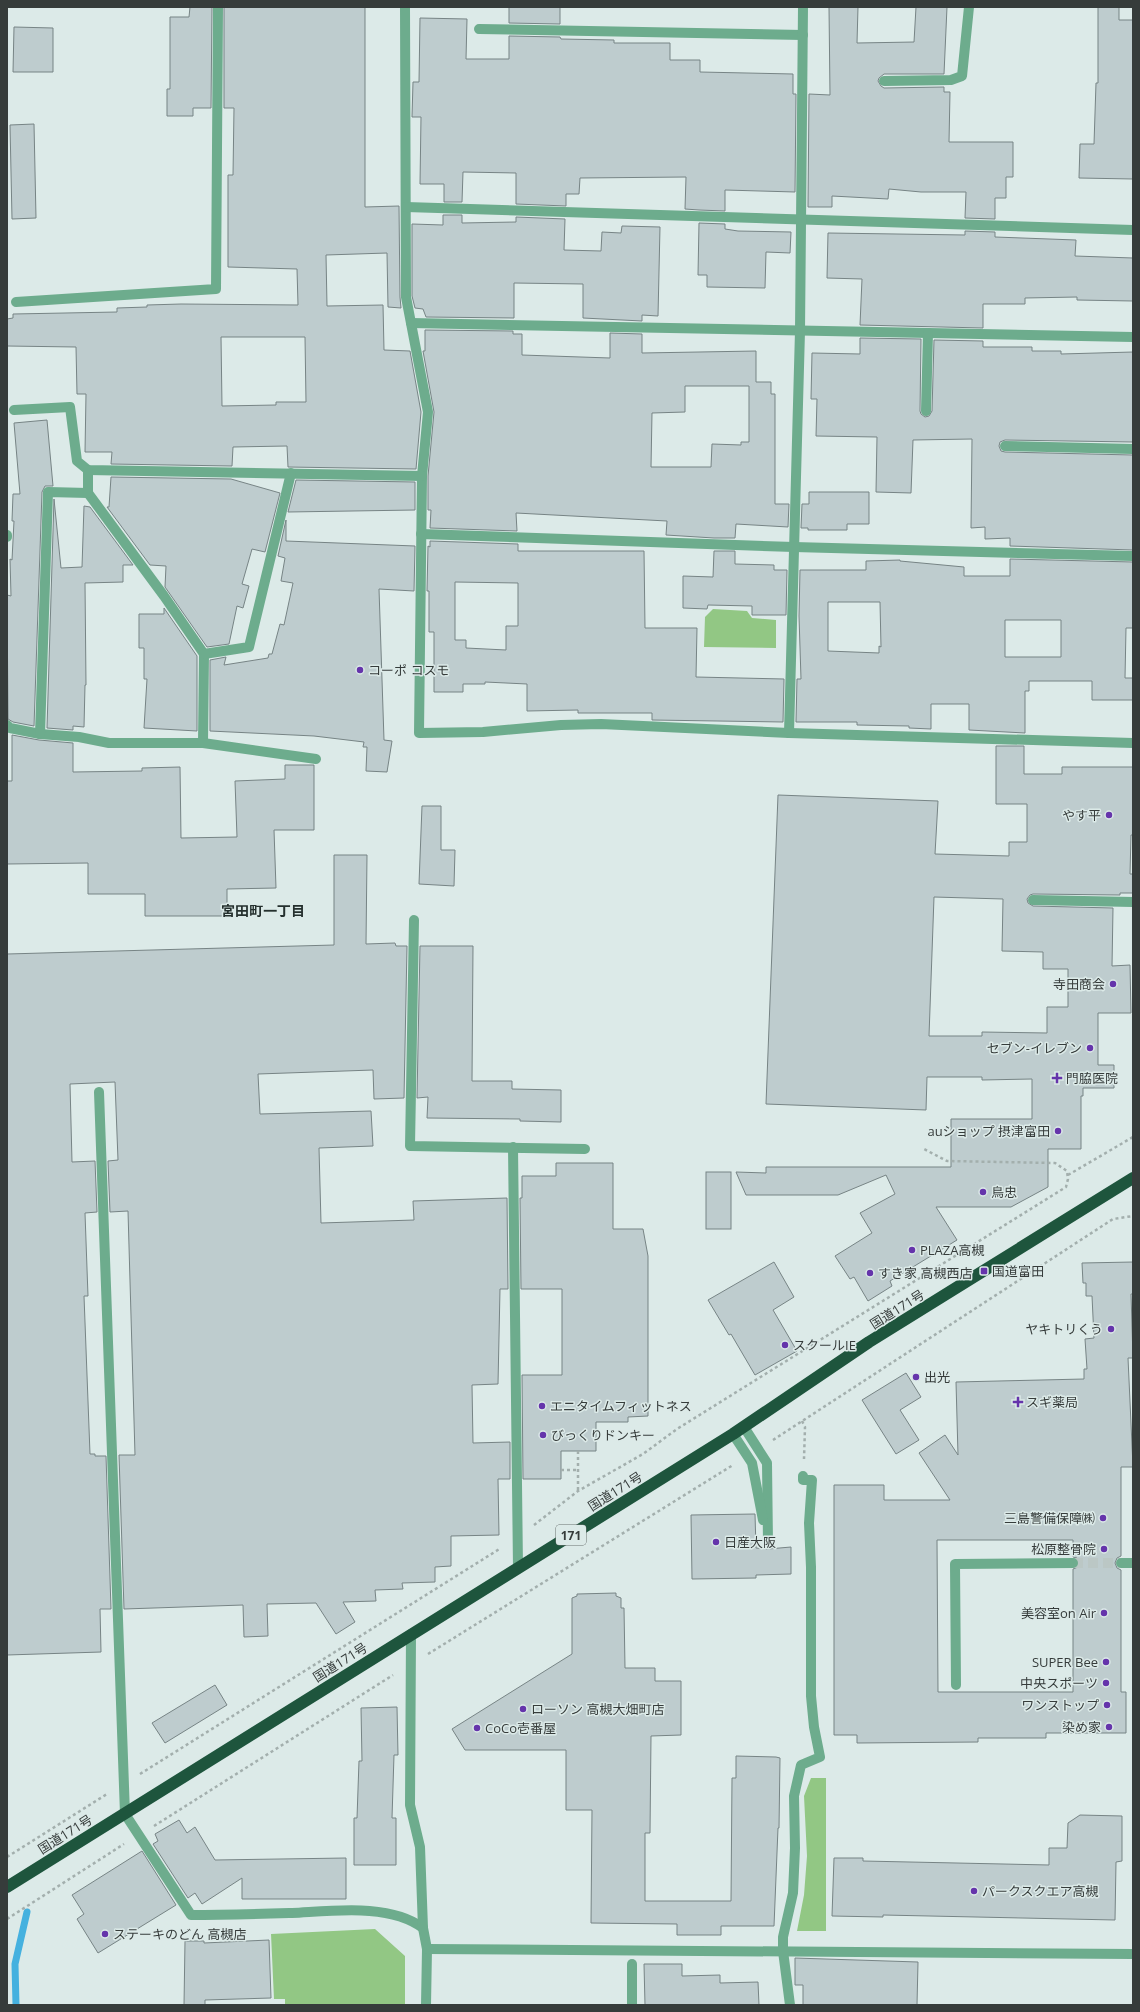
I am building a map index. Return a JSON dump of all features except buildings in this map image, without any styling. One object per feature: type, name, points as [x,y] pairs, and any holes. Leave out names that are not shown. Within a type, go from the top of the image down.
[{"type":"highway","name":"国道171号","points":[[7,1887],[734,1434],[869,1342],[1133,1178]]},
{"type":"street","points":[[16,302],[216,289],[218,7]]},
{"type":"street","points":[[405,7],[406,297],[428,412],[422,476],[418,733],[483,732],[561,725],[601,724],[789,733],[1133,743]]},
{"type":"street","points":[[789,733],[800,331],[803,7]]},
{"type":"street","points":[[884,81],[951,80],[962,76],[969,7]]},
{"type":"street","points":[[479,29],[803,35]]},
{"type":"street","points":[[406,207],[801,221],[1133,230]]},
{"type":"street","points":[[411,323],[1133,337]]},
{"type":"street","points":[[926,411],[928,333]]},
{"type":"street","points":[[14,410],[70,407],[77,461],[88,470],[422,476]]},
{"type":"street","points":[[1005,446],[1133,449]]},
{"type":"street","points":[[88,470],[88,493],[204,654],[203,743]]},
{"type":"street","points":[[204,654],[249,647],[292,473]]},
{"type":"street","points":[[40,734],[48,492],[88,493]]},
{"type":"street","points":[[421,534],[794,548],[1133,556]]},
{"type":"street","points":[[7,725],[10,728],[40,734],[79,737],[108,743],[203,743],[316,759]]},
{"type":"street","points":[[1033,900],[1133,902]]},
{"type":"street","points":[[414,920],[410,1146],[585,1149]]},
{"type":"street","points":[[99,1092],[125,1814],[191,1915],[346,1911],[378,1913],[413,1920],[424,1928]]},
{"type":"street","points":[[513,1147],[518,1568]]},
{"type":"street","points":[[734,1434],[752,1463],[764,1528],[768,1538],[767,1463],[744,1427]]},
{"type":"street","points":[[790,2005],[782,1951],[793,1893],[795,1871],[794,1796],[801,1765],[820,1756],[814,1727],[812,1696],[811,1566],[809,1523],[812,1480],[803,1480],[803,1476]]},
{"type":"street","points":[[956,1685],[955,1564],[1073,1563]]},
{"type":"street","points":[[1122,1563],[1133,1563]]},
{"type":"street","points":[[411,1634],[410,1805],[420,1847],[424,1928],[427,1949],[426,2005]]},
{"type":"street","points":[[427,1949],[632,1952],[782,1951],[1133,1954]]},
{"type":"street","points":[[632,1964],[632,2005]]},
{"type":"path","points":[[1068,1175],[1133,1137]]},
{"type":"path","points":[[922,1148],[947,1161],[1055,1163],[1064,1167],[1068,1175],[1066,1187]]},
{"type":"path","points":[[758,1450],[1113,1219],[1133,1216]]},
{"type":"path","points":[[802,1421],[805,1427],[803,1476]]},
{"type":"path","points":[[578,1451],[578,1492]]},
{"type":"path","points":[[151,1828],[748,1456]]},
{"type":"path","points":[[561,1470],[578,1470]]},
{"type":"path","points":[[7,1919],[123,1845]]},
{"type":"green space","points":[[713,609],[747,611],[752,618],[776,620],[776,648],[704,647],[705,617]]},
{"type":"green space","points":[[811,1778],[826,1778],[826,1931],[797,1931],[804,1895],[807,1856],[804,1796]]},
{"type":"green space","points":[[375,1929],[405,1956],[405,2005],[285,2005],[285,1999],[274,1999],[271,1934]]},
{"type":"waterway","points":[[16,2005],[15,1964],[27,1912]]},
{"type":"tunnel","points":[[1073,1563],[1121,1563]]},
{"type":"place","name":"コーポ コスモ","points":[[360,670]]},
{"type":"place","name":"やす平","points":[[1109,815]]},
{"type":"place","name":"寺田商会","points":[[1113,984]]},
{"type":"place","name":"セブン-イレブン","points":[[1090,1048]]},
{"type":"place","name":"門脇医院","points":[[1057,1078]]},
{"type":"place","name":"auショップ 摂津富田","points":[[1058,1131]]},
{"type":"place","name":"鳥忠","points":[[983,1192]]},
{"type":"place","name":"PLAZA高槻","points":[[912,1250]]},
{"type":"place","name":"国道富田","points":[[984,1271]]},
{"type":"place","name":"すき家 高槻西店","points":[[870,1273]]},
{"type":"place","name":"ヤキトリくう","points":[[1111,1329]]},
{"type":"place","name":"スクールIE","points":[[785,1345]]},
{"type":"place","name":"出光","points":[[916,1377]]},
{"type":"place","name":"スギ薬局","points":[[1018,1402]]},
{"type":"place","name":"エニタイムフィットネス","points":[[542,1406]]},
{"type":"place","name":"びっくりドンキー","points":[[543,1435]]},
{"type":"place","name":"三島警備保障㈱","points":[[1103,1518]]},
{"type":"place","name":"日産大阪","points":[[716,1542]]},
{"type":"place","name":"松原整骨院","points":[[1104,1549]]},
{"type":"place","name":"美容室on Air","points":[[1104,1613]]},
{"type":"place","name":"SUPER Bee","points":[[1106,1662]]},
{"type":"place","name":"中央スポーツ","points":[[1106,1683]]},
{"type":"place","name":"ワンストップ","points":[[1107,1705]]},
{"type":"place","name":"ローソン 高槻大畑町店","points":[[523,1709]]},
{"type":"place","name":"染め家","points":[[1109,1727]]},
{"type":"place","name":"CoCo壱番屋","points":[[477,1728]]},
{"type":"place","name":"パークスクエア高槻","points":[[974,1891]]},
{"type":"place","name":"ステーキのどん 高槻店","points":[[105,1934]]},
{"type":"district","name":"宮田町一丁目","points":[[263,910]]}]
